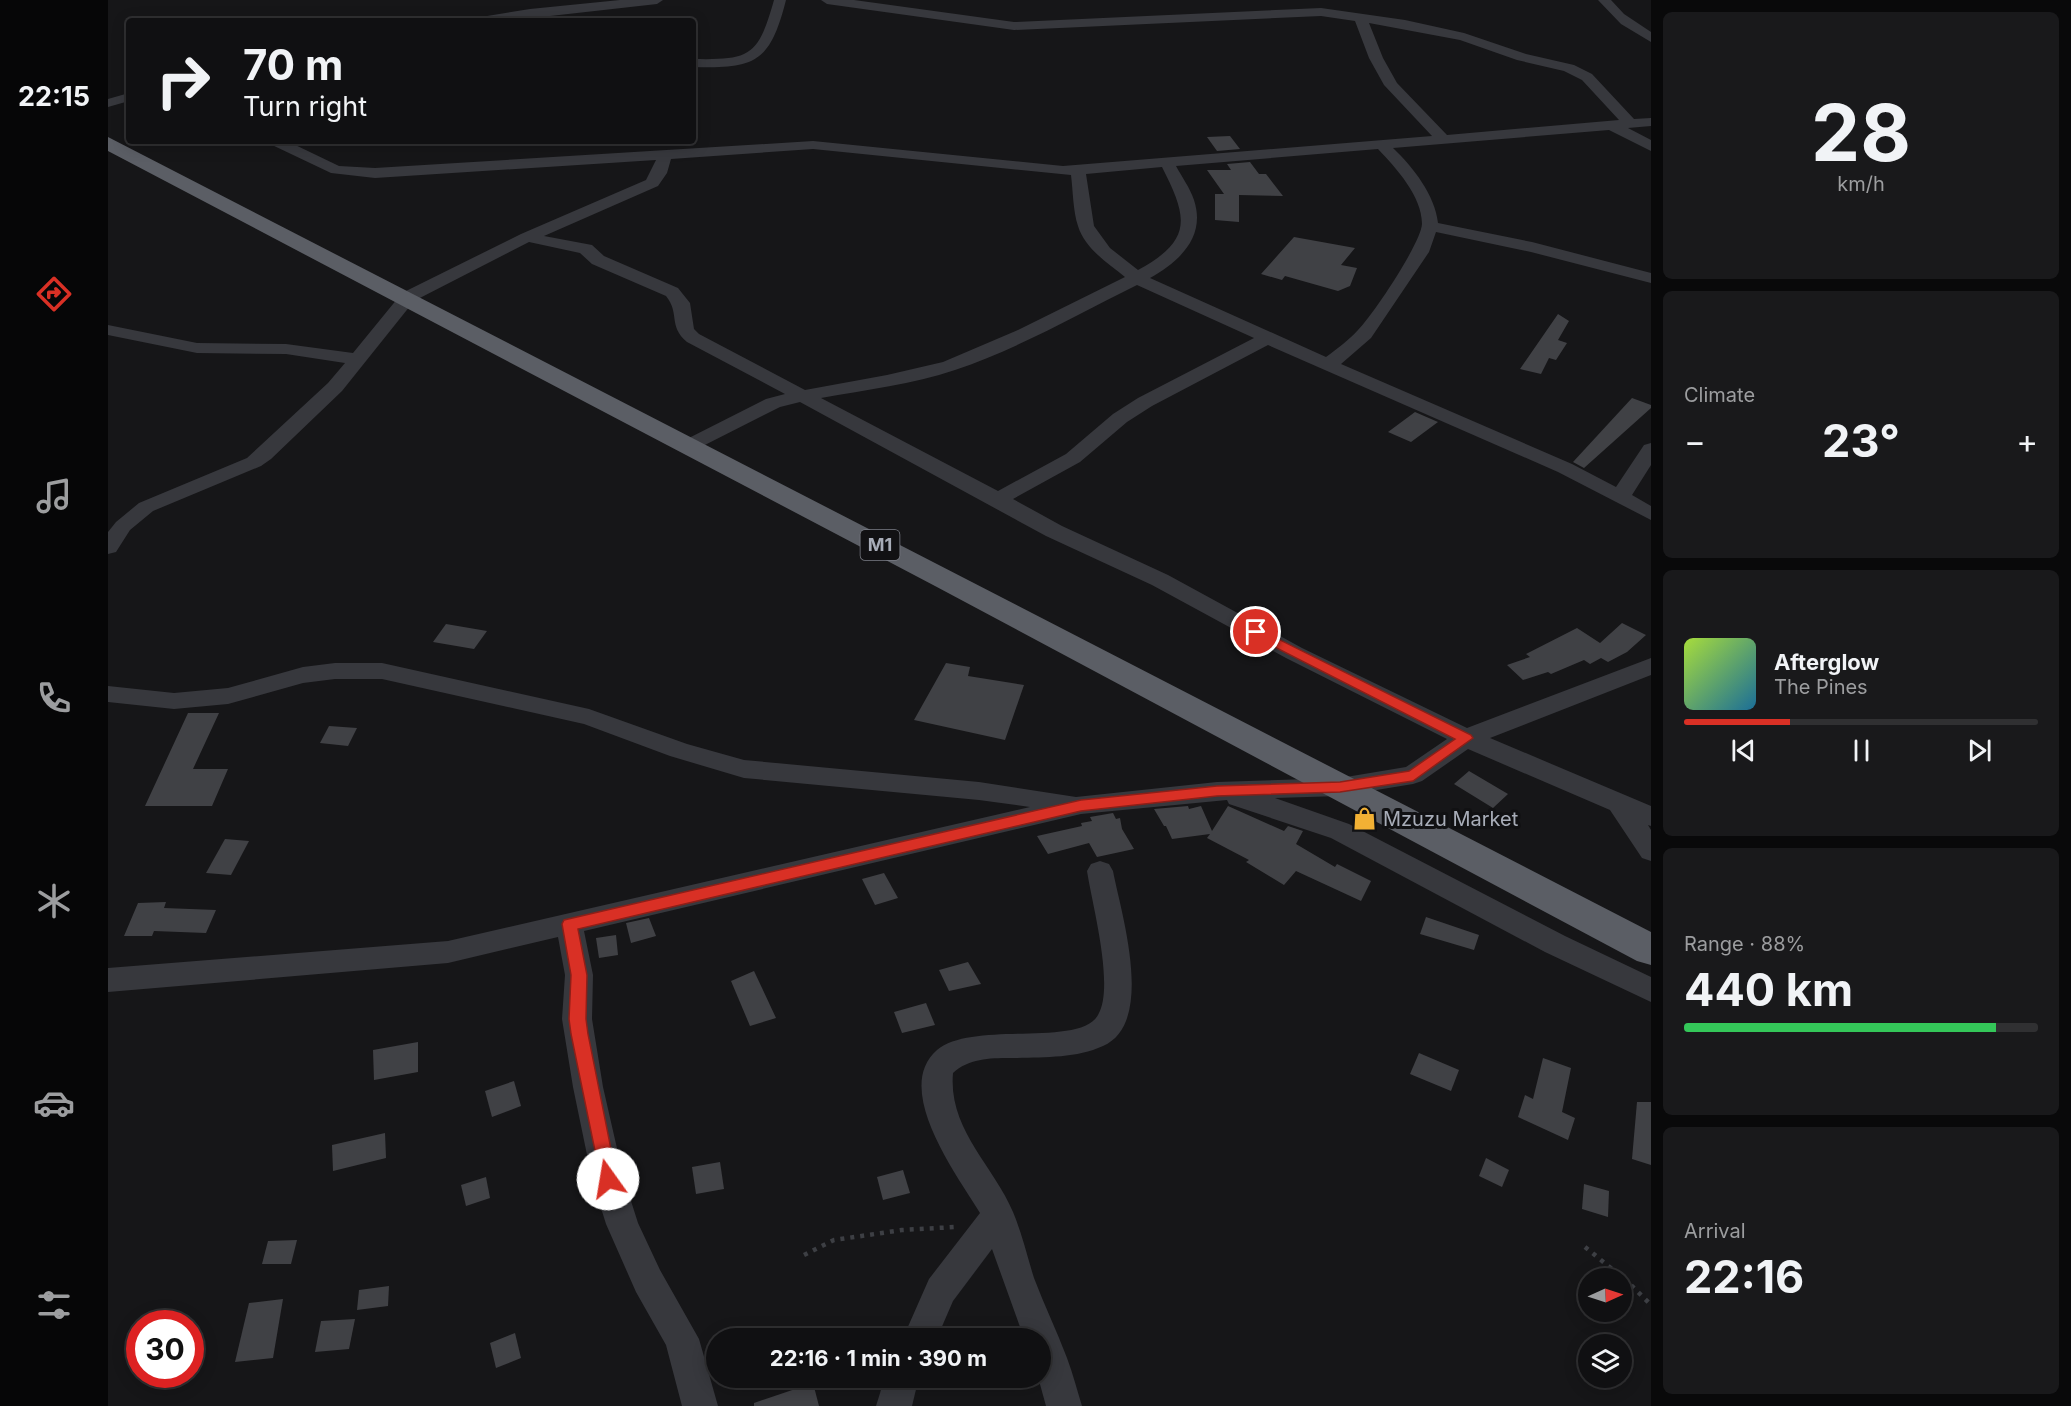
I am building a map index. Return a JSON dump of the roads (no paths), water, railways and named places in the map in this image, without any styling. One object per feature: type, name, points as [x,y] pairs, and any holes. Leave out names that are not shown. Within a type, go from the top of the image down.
[{"type":"highway","name":"M1","points":[[108,143],[408,297],[1651,950]]},
{"type":"street","points":[[500,18],[544,11],[657,0]]},
{"type":"street","points":[[696,63],[734,63],[752,57],[772,30],[780,0]]},
{"type":"street","points":[[827,0],[1003,26],[1321,12],[1360,17],[1464,37],[1522,57],[1580,72],[1631,124]]},
{"type":"street","points":[[1604,0],[1611,10],[1651,38]]},
{"type":"street","points":[[1360,17],[1376,58],[1391,86],[1443,139]]},
{"type":"street","points":[[281,144],[336,170],[354,172],[399,172],[813,145],[1037,170],[1078,170],[1651,122]]},
{"type":"street","points":[[1613,126],[1651,146]]},
{"type":"street","points":[[613,158],[614,144]]},
{"type":"street","points":[[1328,365],[1365,334],[1421,252],[1430,226],[1430,215],[1420,194],[1398,161],[1382,144]]},
{"type":"street","points":[[108,547],[123,526],[146,507],[254,462],[264,454],[335,387],[408,297],[526,237],[652,183],[659,173],[664,154]]},
{"type":"street","points":[[688,446],[773,403],[877,383],[949,366],[1024,334],[1167,261],[1185,239],[1190,225],[1186,199],[1167,163]]},
{"type":"street","points":[[1078,170],[1086,226],[1093,239],[1104,252],[1137,278],[1267,338],[1564,468],[1621,496],[1651,514]]},
{"type":"street","points":[[1430,226],[1532,247],[1651,278]]},
{"type":"street","points":[[526,237],[586,249],[598,260],[672,292],[681,303],[685,332],[1054,531],[1160,580],[1294,652],[1466,738],[1651,817]]},
{"type":"street","points":[[108,330],[197,348],[286,349],[357,358]]},
{"type":"street","points":[[998,499],[1074,458],[1120,417],[1145,402],[1267,338]]},
{"type":"street","points":[[1621,496],[1651,449]]},
{"type":"street","points":[[108,980],[448,952],[1081,805],[1217,791],[1340,787],[1413,776],[1466,738],[1651,666]]},
{"type":"street","points":[[108,694],[174,701],[228,696],[303,675],[335,671],[382,671],[589,717],[679,750],[744,769],[979,791],[1081,805]]},
{"type":"street","points":[[1217,791],[1276,808],[1340,831],[1555,944],[1651,990]]},
{"type":"street","points":[[1618,802],[1651,851]]},
{"type":"street","points":[[1064,1406],[1050,1359],[992,1222],[990,1195],[965,1161],[942,1111],[935,1088],[935,1070],[943,1058],[962,1051],[1003,1045],[1063,1043],[1093,1039],[1102,1034],[1111,1023],[1117,978],[1114,942],[1100,871]]},
{"type":"street","points":[[569,924],[579,975],[580,1039],[608,1179],[622,1224],[648,1281],[682,1338],[700,1406]]},
{"type":"street","points":[[924,1328],[941,1290],[992,1222]]},
{"type":"street","points":[[894,1406],[899,1388]]},
{"type":"place","name":"Mzuzu Market","points":[[1365,819]]}]
